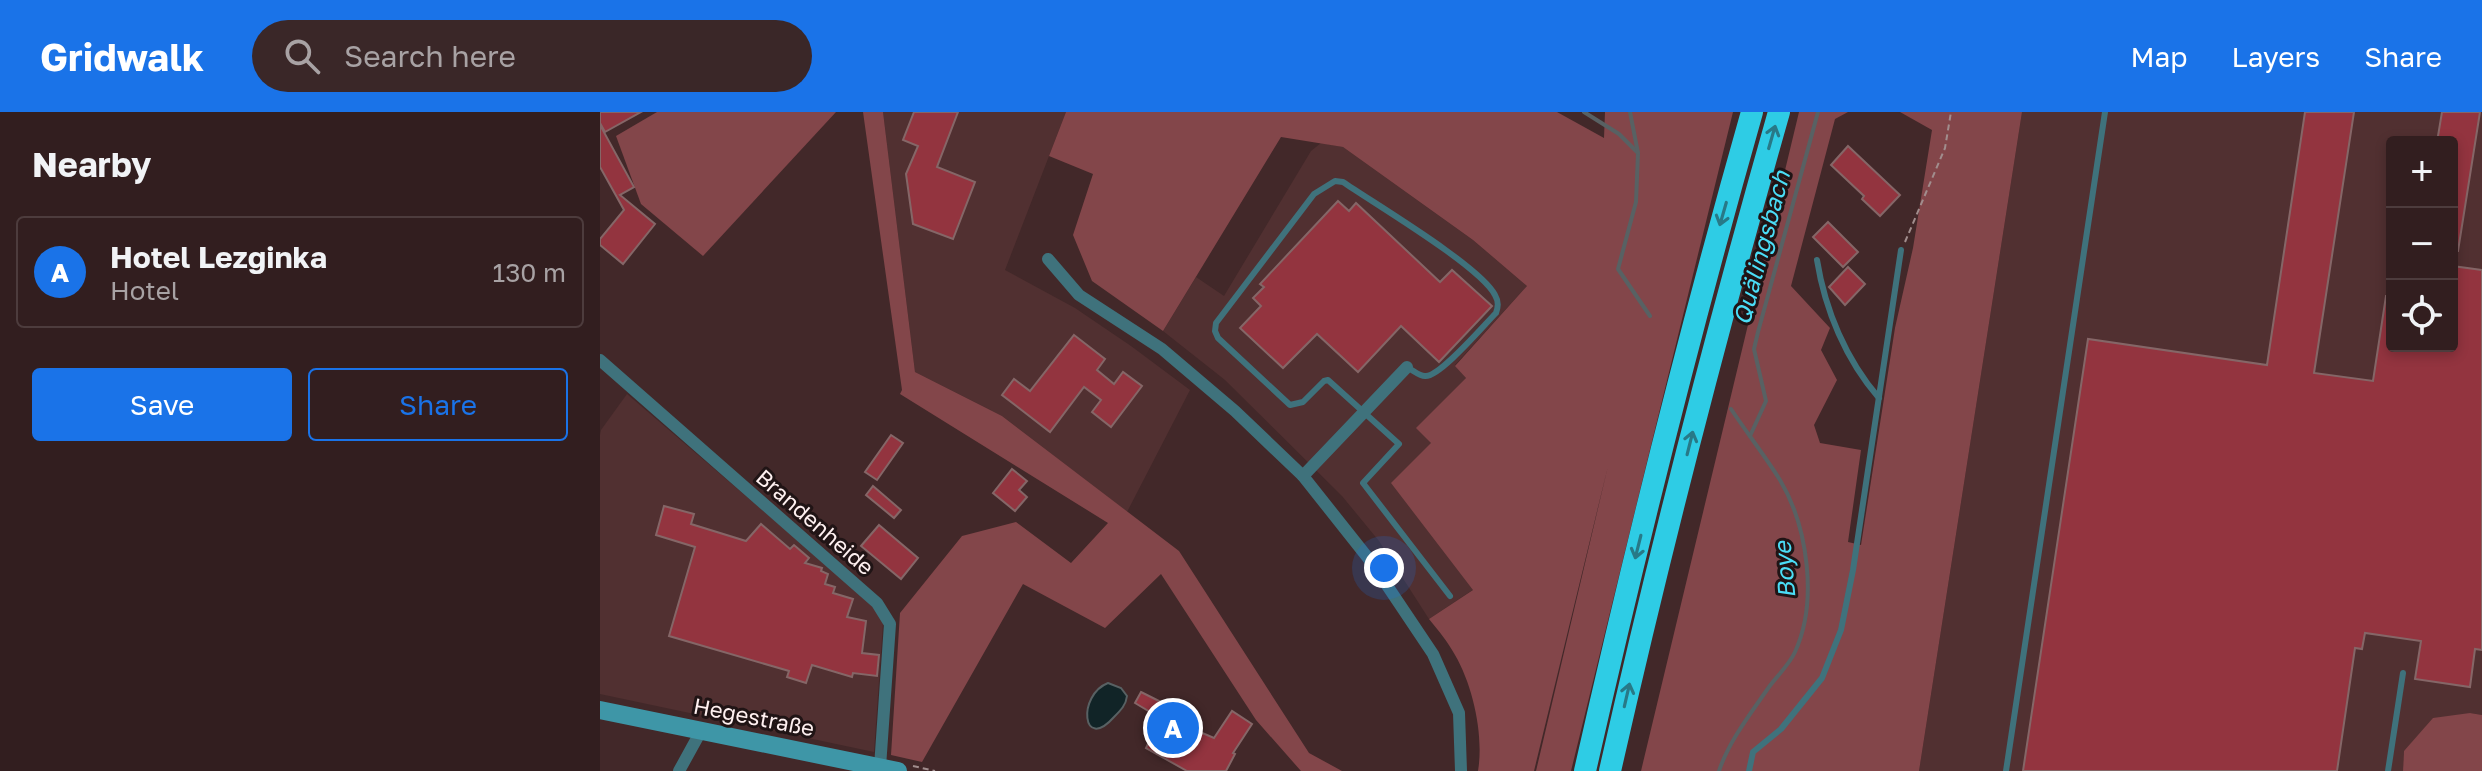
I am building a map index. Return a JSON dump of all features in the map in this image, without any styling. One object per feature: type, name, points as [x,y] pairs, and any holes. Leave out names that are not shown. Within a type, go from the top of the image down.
[{"type":"highway","points":[[1585,771],[1699,299],[1752,112]]},
{"type":"highway","points":[[1610,771],[1728,292],[1779,112]]},
{"type":"street","points":[[1048,259],[1079,295],[1162,349],[1235,411],[1303,476],[1372,563],[1433,654],[1459,713],[1461,771]]},
{"type":"street","name":"Brandenheide","points":[[600,360],[877,603],[890,624],[889,769]]},
{"type":"street","points":[[1303,476],[1407,367]]},
{"type":"street","name":"Hegestraße","points":[[600,710],[889,769]]},
{"type":"street","points":[[679,771],[701,731]]},
{"type":"lane","points":[[2006,771],[2105,112]]},
{"type":"lane","points":[[1407,367],[1423,377],[1441,369],[1496,313],[1497,297],[1457,259],[1343,182],[1335,181],[1314,194],[1216,323],[1215,331],[1218,338],[1290,405],[1303,402],[1328,380],[1399,444],[1363,483],[1450,596]]},
{"type":"lane","points":[[1749,771],[1753,752],[1781,729],[1822,678],[1841,630],[1853,570],[1901,250]]},
{"type":"lane","points":[[1817,260],[1822,289],[1846,350],[1879,398]]},
{"type":"lane","points":[[2388,771],[2403,673]]},
{"type":"path","points":[[1901,250],[1945,148],[1951,112]]},
{"type":"shaded area","points":[[657,112],[836,112],[703,256],[641,204],[616,136]]},
{"type":"shaded area","points":[[863,112],[883,112],[915,372],[1002,416],[1179,551],[1309,753],[1342,771],[1301,771],[1256,720],[1161,574],[1105,628],[1023,584],[922,762],[891,755],[900,613],[962,536],[1016,522],[1071,563],[1108,523],[900,394],[902,390]]},
{"type":"shaded area","points":[[883,112],[1066,112],[1005,270],[1075,308],[1190,390],[1127,512],[1002,416],[915,372]]},
{"type":"shaded area","points":[[1066,112],[1557,112],[1604,138],[1605,112],[1733,112],[1571,771],[1536,771],[1608,466],[1534,771],[1478,771],[1478,727],[1472,696],[1455,655],[1429,619],[1473,590],[1391,483],[1431,443],[1416,428],[1466,378],[1455,366],[1527,286],[1473,240],[1343,147],[1281,137],[1163,331],[1092,281],[1073,235],[1093,174],[1049,156]]},
{"type":"shaded area","points":[[1799,112],[1848,112],[1835,119],[1791,286],[1830,328],[1821,350],[1837,380],[1814,425],[1820,443],[1861,450],[1848,542],[1861,545],[1895,328],[1913,248],[1932,130],[1900,112],[2022,112],[1919,771],[1641,771]]},
{"type":"shaded area","points":[[2022,112],[2482,112],[2482,715],[2470,713],[2404,751],[2403,771],[1919,771]]},
{"type":"shaded area","points":[[1321,143],[1343,147],[1473,240],[1527,286],[1455,365],[1466,378],[1417,428],[1431,443],[1474,589],[1429,619],[1379,541],[1342,496],[1225,380],[1163,331],[1196,277],[1224,296],[1311,151]]},
{"type":"shaded area","points":[[627,394],[874,606],[883,623],[874,752],[600,694],[600,435]]},
{"type":"shaded area","points":[[2470,713],[2482,715],[2482,771],[2403,771],[2404,751],[2433,718]]},
{"type":"water","points":[[1108,683],[1121,688],[1127,696],[1114,717],[1095,729],[1087,718],[1091,698]]},
{"type":"building","points":[[600,112],[641,112],[605,132],[600,123]]},
{"type":"building","points":[[914,112],[958,112],[937,167],[975,182],[953,239],[913,224],[906,174],[918,146],[903,140]]},
{"type":"building","points":[[2305,112],[2354,112],[2314,373],[2373,381],[2386,296],[2386,352],[2458,352],[2458,267],[2482,270],[2482,650],[2475,649],[2470,687],[2415,679],[2421,641],[2365,633],[2362,649],[2355,648],[2337,771],[2023,771],[2088,339],[2267,365]]},
{"type":"building","points":[[2442,112],[2480,112],[2458,251],[2458,136],[2438,136]]},
{"type":"building","points":[[600,125],[634,187],[620,195],[655,224],[623,264],[600,245],[600,239],[624,210],[600,167]]},
{"type":"building","points":[[1848,146],[1900,195],[1880,216],[1831,165]]},
{"type":"building","points":[[1338,201],[1349,211],[1356,203],[1440,282],[1452,270],[1492,306],[1439,362],[1401,326],[1358,372],[1317,334],[1283,368],[1240,328],[1261,306],[1253,298],[1264,287],[1260,284]]},
{"type":"building","points":[[1828,222],[1858,252],[1843,267],[1813,237]]},
{"type":"building","points":[[1848,267],[1865,284],[1845,305],[1829,287]]},
{"type":"building","points":[[1074,335],[1105,359],[1097,370],[1114,384],[1123,372],[1142,386],[1111,427],[1092,412],[1101,400],[1084,387],[1050,432],[1002,395],[1014,379],[1030,391]]},
{"type":"building","points":[[891,435],[903,443],[877,480],[865,472]]},
{"type":"building","points":[[1012,469],[1027,481],[1019,490],[1027,497],[1015,511],[993,493]]},
{"type":"building","points":[[873,486],[901,510],[894,518],[866,495]]},
{"type":"building","points":[[664,506],[694,514],[691,524],[746,541],[761,524],[790,549],[794,545],[809,558],[805,563],[822,568],[821,571],[828,574],[825,584],[835,587],[833,593],[853,599],[847,617],[866,621],[862,653],[879,655],[877,676],[853,673],[852,677],[812,665],[806,683],[787,677],[789,671],[669,636],[695,547],[656,535]]},
{"type":"building","points":[[879,525],[918,558],[901,579],[861,546]]},
{"type":"building","points":[[1141,692],[1179,711],[1174,721],[1214,738],[1232,711],[1252,724],[1233,753],[1226,771],[1187,771],[1146,748],[1160,718],[1135,703]]},
{"type":"waterway","name":"Boye","points":[[1584,112],[1619,134],[1638,153],[1636,202],[1618,269],[1650,316]]},
{"type":"waterway","points":[[1630,112],[1638,153]]},
{"type":"waterway","name":"Quälingsbach","points":[[1750,436],[1766,401],[1754,349],[1818,112]]},
{"type":"waterway","name":"Boye","points":[[1719,771],[1741,728],[1795,652],[1802,632],[1808,588],[1803,542],[1790,499],[1731,409]]},
{"type":"place","name":"Hotel Lezginka","points":[[1173,728]]}]
